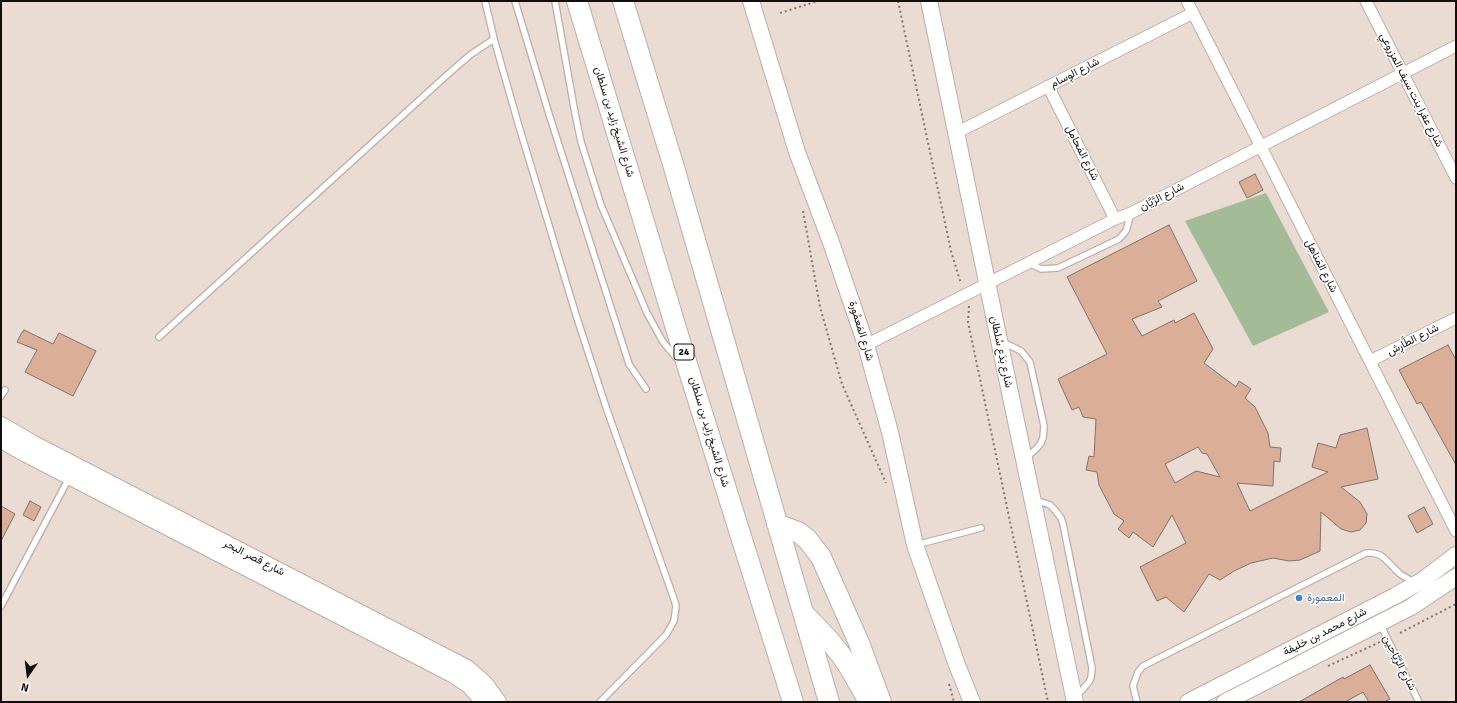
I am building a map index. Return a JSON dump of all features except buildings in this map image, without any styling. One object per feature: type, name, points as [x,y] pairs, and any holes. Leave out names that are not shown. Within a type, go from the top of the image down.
[{"type":"highway","name":"شارع الشيخ زايد بن سلطان","points":[[577,1],[689,371],[793,702]]},
{"type":"highway","points":[[623,1],[675,172],[829,702]]},
{"type":"highway","points":[[777,524],[798,532],[807,539],[821,557],[859,643],[881,702]]},
{"type":"highway","points":[[803,613],[825,636],[840,655],[859,682],[869,702]]},
{"type":"street","name":"شارع المَعمُورة","points":[[751,1],[796,152],[832,245],[866,345],[890,432],[915,545],[972,702]]},
{"type":"street","name":"شارع بَدَع سُلطان","points":[[929,1],[1075,700]]},
{"type":"street","name":"شارع المَناهِل","points":[[1187,1],[1456,531]]},
{"type":"street","name":"شارع عفرا بنت سيف المزروعي","points":[[1366,1],[1456,178]]},
{"type":"street","name":"شارع الوِسام","points":[[956,133],[1193,13]]},
{"type":"street","name":"شارع الرَّيَّان","points":[[866,345],[1115,219],[1131,213],[1456,46]]},
{"type":"street","name":"شارع المَحامِل","points":[[1048,86],[1115,219]]},
{"type":"street","name":"شارع الطَّارِش","points":[[1370,361],[1456,318]]},
{"type":"street","name":"شارع قصر البحر","points":[[1,425],[32,443],[73,471],[452,674],[469,685],[484,702]]},
{"type":"street","name":"شارع قصر البحر","points":[[1,440],[73,471],[458,663],[486,684],[498,702]]},
{"type":"street","name":"شارع محمد بن خليفة","points":[[1188,702],[1417,584],[1456,555]]},
{"type":"street","name":"شارع محمد بن خليفة","points":[[1225,702],[1411,607],[1456,577]]},
{"type":"street","name":"شارع المَعمُورة","points":[[957,664],[964,702]]},
{"type":"lane","points":[[485,1],[494,39],[546,219],[607,410],[676,606],[674,621],[666,635],[600,702]]},
{"type":"lane","points":[[515,1],[629,364],[646,389]]},
{"type":"lane","points":[[555,1],[574,113],[585,155],[601,205],[654,328],[671,352],[689,371]]},
{"type":"lane","points":[[159,337],[452,70],[470,55],[494,39]]},
{"type":"lane","points":[[1028,263],[1041,269],[1058,268],[1119,239],[1126,231],[1131,213]]},
{"type":"lane","points":[[999,340],[1021,351],[1026,356],[1032,369],[1044,432],[1038,448],[1024,460]]},
{"type":"lane","points":[[1,396],[5,390]]},
{"type":"lane","points":[[1,606],[73,471]]},
{"type":"lane","points":[[1033,499],[1050,505],[1061,518],[1063,524],[1092,668],[1089,682],[1075,700]]},
{"type":"lane","points":[[915,545],[981,528]]},
{"type":"lane","points":[[1138,702],[1133,686],[1138,672],[1143,666],[1366,553],[1380,555],[1400,574],[1417,584]]},
{"type":"lane","name":"شارع الرَّيَّاحِين","points":[[1379,624],[1419,702]]},
{"type":"path","points":[[780,13],[818,1]]},
{"type":"path","points":[[898,1],[951,251],[962,285]]},
{"type":"path","points":[[803,211],[806,218],[820,306],[842,384],[889,489]]},
{"type":"path","points":[[969,304],[968,322],[1048,702]]},
{"type":"path","points":[[1400,633],[1456,604]]},
{"type":"path","points":[[947,678],[954,702]]},
{"type":"green space","points":[[1266,193],[1329,312],[1253,346],[1185,221]]},
{"type":"place","name":"المعمورة","points":[[1299,598]]}]
